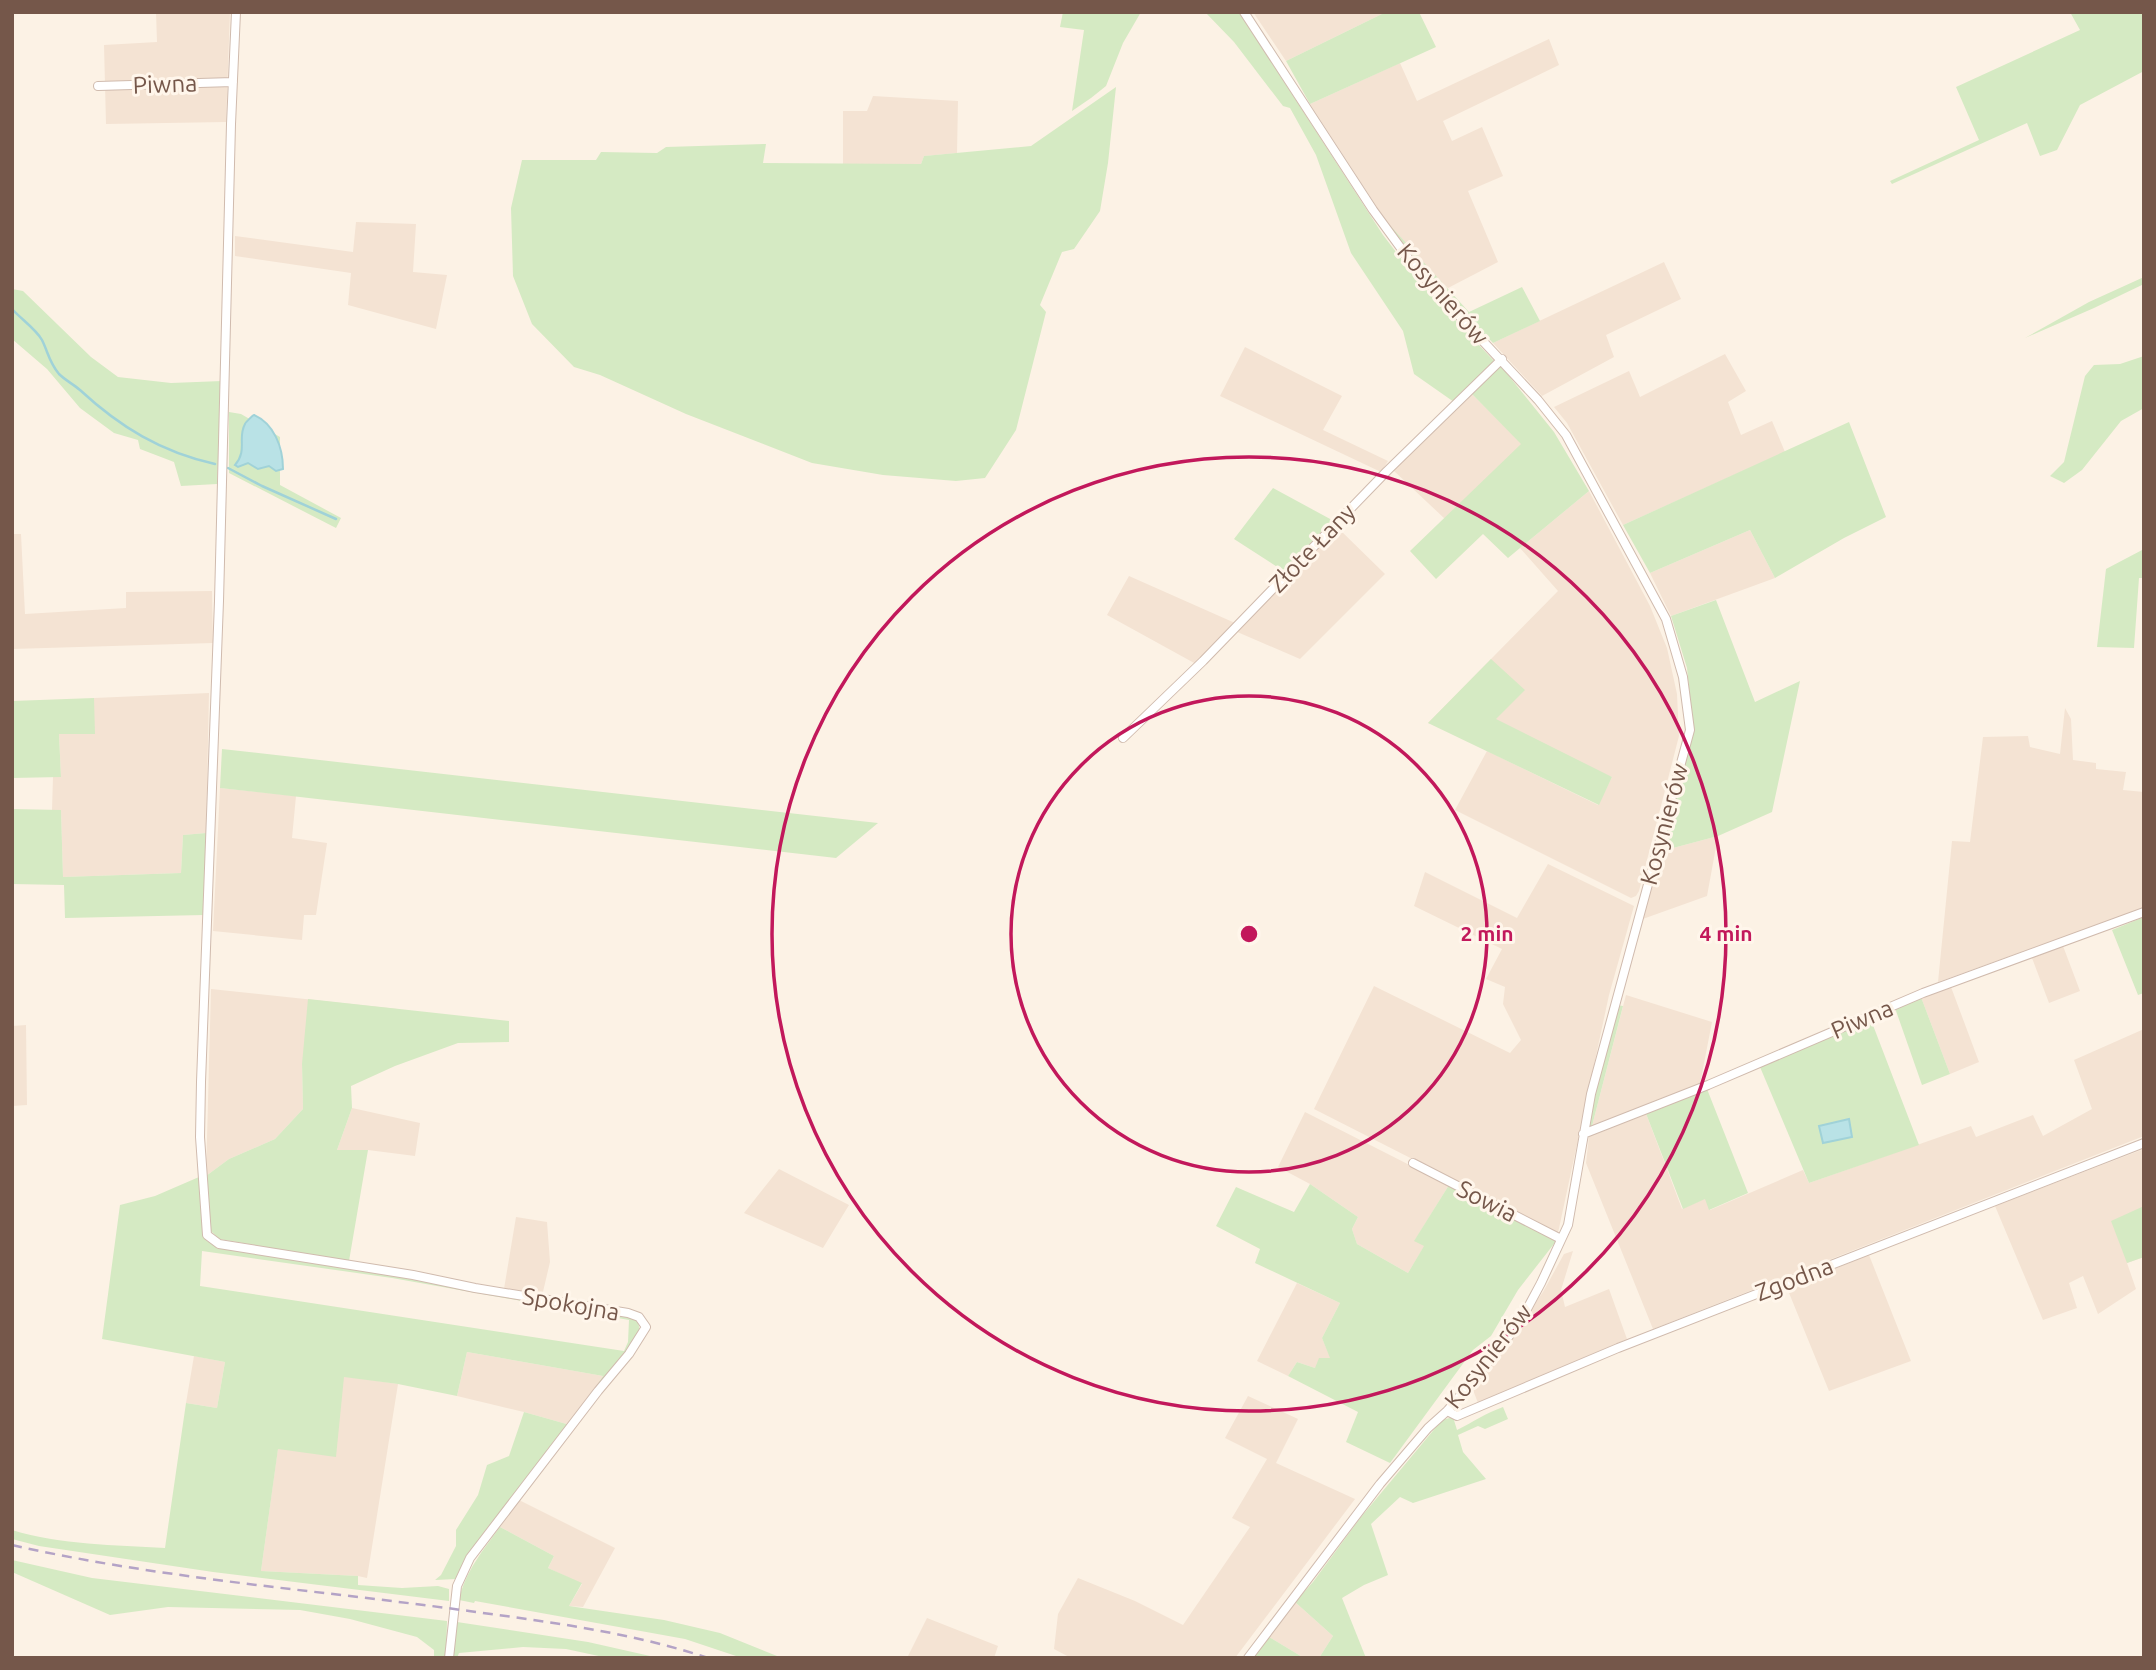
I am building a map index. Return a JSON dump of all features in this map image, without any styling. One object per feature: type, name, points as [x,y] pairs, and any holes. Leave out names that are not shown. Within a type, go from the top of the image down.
[{"type":"street","points":[[233,82],[236,12]]},
{"type":"street","name":"Kosynierów","points":[[1244,13],[1373,210],[1411,262],[1447,304],[1502,359],[1566,435],[1666,619],[1683,677],[1690,730],[1616,997],[1583,1134],[1568,1225],[1541,1283],[1520,1322],[1447,1411],[1427,1428],[1380,1484],[1248,1658]]},
{"type":"street","name":"Piwna","points":[[98,86],[233,82]]},
{"type":"street","name":"Spokojna","points":[[233,82],[219,588],[201,1082],[202,1175],[207,1235],[219,1244],[618,1311],[639,1317],[646,1327],[629,1354],[470,1558],[457,1586],[449,1658]]},
{"type":"street","name":"Złote Łany","points":[[1123,738],[1203,661],[1387,471],[1502,359]]},
{"type":"street","name":"Piwna","points":[[1583,1134],[1708,1085],[1923,993],[2144,912]]},
{"type":"street","name":"Zgodna","points":[[1447,1411],[1457,1416],[1618,1348],[2144,1143]]},
{"type":"street","name":"Sowia","points":[[1413,1163],[1561,1239]]},
{"type":"shaded area","points":[[156,12],[230,12],[226,122],[106,124],[104,45],[157,42]]},
{"type":"shaded area","points":[[1253,12],[1386,12],[1286,61]]},
{"type":"shaded area","points":[[1549,39],[1559,65],[1443,121],[1452,141],[1482,127],[1503,176],[1468,191],[1498,262],[1448,288],[1386,221],[1310,104],[1400,63],[1417,101]]},
{"type":"shaded area","points":[[873,96],[958,101],[957,153],[924,156],[921,164],[843,164],[843,111],[867,111]]},
{"type":"shaded area","points":[[356,222],[416,224],[413,272],[447,275],[436,329],[348,305],[351,273],[235,256],[235,236],[353,252]]},
{"type":"shaded area","points":[[1664,262],[1681,299],[1606,335],[1614,357],[1542,396],[1493,343]]},
{"type":"shaded area","points":[[1245,347],[1342,396],[1323,430],[1388,461],[1381,472],[1220,396]]},
{"type":"shaded area","points":[[1725,354],[1746,391],[1728,402],[1741,435],[1772,421],[1785,452],[1623,525],[1567,423],[1554,407],[1629,371],[1640,397]]},
{"type":"shaded area","points":[[1471,393],[1522,444],[1445,519],[1393,470]]},
{"type":"shaded area","points":[[1589,491],[1650,606],[1667,648],[1677,694],[1679,736],[1639,891],[1631,898],[1455,810],[1487,751],[1598,805],[1612,777],[1428,723],[1558,591],[1520,548]]},
{"type":"shaded area","points":[[1337,527],[1385,574],[1300,659],[1235,631]]},
{"type":"shaded area","points":[[1750,530],[1775,578],[1671,616],[1650,573]]},
{"type":"shaded area","points":[[12,534],[21,534],[25,614],[126,608],[126,592],[212,591],[213,643],[12,649]]},
{"type":"shaded area","points":[[1129,576],[1235,623],[1196,664],[1107,615]]},
{"type":"shaded area","points":[[209,693],[206,833],[183,835],[181,873],[63,877],[61,810],[52,810],[53,777],[61,777],[59,734],[94,734],[94,698]]},
{"type":"shaded area","points":[[2065,708],[2071,719],[2073,760],[2096,763],[2096,769],[2126,772],[2123,790],[2144,792],[2144,908],[1938,982],[1952,841],[1970,842],[1983,737],[2028,736],[2030,747],[2060,754]]},
{"type":"shaded area","points":[[220,788],[296,796],[292,838],[327,843],[316,915],[304,915],[302,940],[213,931]]},
{"type":"shaded area","points":[[1718,836],[1707,896],[1640,920],[1658,852]]},
{"type":"shaded area","points":[[1548,864],[1634,906],[1609,995],[1558,1233],[1314,1109],[1374,986],[1510,1053],[1521,1040],[1503,1004],[1505,987],[1486,979],[1502,949],[1414,906],[1425,872],[1517,918]]},
{"type":"shaded area","points":[[2063,946],[2080,991],[2049,1003],[2032,958]]},
{"type":"shaded area","points":[[1951,987],[1979,1062],[1950,1074],[1921,997]]},
{"type":"shaded area","points":[[211,989],[398,1009],[302,1064],[303,1109],[275,1139],[229,1159],[206,1176]]},
{"type":"shaded area","points":[[1626,995],[1712,1022],[1700,1084],[1592,1126]]},
{"type":"shaded area","points":[[26,1025],[27,1105],[12,1106],[12,1026]]},
{"type":"shaded area","points":[[2144,1029],[2144,1136],[1653,1329],[1586,1163],[1589,1136],[1645,1111],[1682,1209],[1706,1198],[1710,1210],[1803,1170],[1809,1183],[1971,1126],[1976,1137],[2033,1115],[2043,1136],[2092,1109],[2074,1060]]},
{"type":"shaded area","points":[[352,1108],[420,1123],[415,1156],[368,1150],[337,1150]]},
{"type":"shaded area","points":[[1305,1112],[1449,1185],[1415,1240],[1425,1245],[1408,1273],[1357,1244],[1352,1229],[1358,1217],[1310,1184],[1278,1167]]},
{"type":"shaded area","points":[[2144,1149],[2144,1257],[2127,1263],[2136,1289],[2098,1314],[2083,1276],[2069,1283],[2077,1308],[2043,1320],[1995,1206]]},
{"type":"shaded area","points":[[779,1169],[849,1205],[823,1248],[744,1213]]},
{"type":"shaded area","points":[[516,1217],[547,1222],[550,1262],[542,1296],[504,1289]]},
{"type":"shaded area","points":[[1573,1251],[1561,1290],[1565,1307],[1609,1289],[1627,1339],[1478,1403],[1473,1390],[1543,1292],[1564,1254]]},
{"type":"shaded area","points":[[1869,1255],[1911,1361],[1829,1391],[1787,1288]]},
{"type":"shaded area","points":[[1297,1283],[1340,1303],[1322,1338],[1331,1359],[1315,1368],[1297,1362],[1288,1376],[1257,1361]]},
{"type":"shaded area","points":[[467,1352],[603,1376],[570,1425],[457,1396]]},
{"type":"shaded area","points":[[194,1356],[225,1362],[217,1408],[186,1403]]},
{"type":"shaded area","points":[[344,1376],[398,1384],[367,1578],[261,1571],[278,1448]]},
{"type":"shaded area","points":[[1248,1396],[1298,1419],[1276,1463],[1355,1499],[1235,1658],[1071,1658],[1054,1649],[1058,1614],[1078,1578],[1135,1601],[1183,1625],[1250,1527],[1232,1518],[1267,1459],[1225,1438]]},
{"type":"shaded area","points":[[519,1500],[615,1548],[583,1607],[569,1606],[582,1584],[548,1568],[554,1556],[500,1527]]},
{"type":"shaded area","points":[[1295,1602],[1333,1636],[1319,1658],[1304,1658],[1269,1637]]},
{"type":"shaded area","points":[[927,1618],[998,1646],[994,1658],[907,1658]]},
{"type":"green space","points":[[1063,12],[1141,12],[1123,43],[1106,86],[1072,111],[1084,30],[1060,27]]},
{"type":"green space","points":[[1205,12],[1239,12],[1383,235],[1419,282],[1495,362],[1454,402],[1414,374],[1403,331],[1351,253],[1316,155],[1290,108],[1283,106],[1234,42]]},
{"type":"green space","points":[[1386,12],[1419,12],[1436,47],[1310,104],[1286,61]]},
{"type":"green space","points":[[2070,12],[2144,12],[2144,71],[2080,105],[2057,150],[2040,156],[2027,123],[1892,184],[1890,181],[1979,140],[1956,87],[2080,30]]},
{"type":"green space","points":[[1116,87],[1100,211],[1074,249],[1062,252],[1040,305],[1046,312],[1016,430],[985,478],[956,481],[883,475],[812,463],[686,414],[600,375],[574,367],[532,324],[513,276],[511,208],[522,160],[596,160],[601,152],[657,153],[666,147],[766,144],[763,163],[921,164],[924,156],[1031,146]]},
{"type":"green space","points":[[1386,221],[1469,312],[1522,287],[1540,321],[1493,343],[1424,269]]},
{"type":"green space","points":[[2144,277],[2144,284],[2025,338],[2089,302]]},
{"type":"green space","points":[[12,289],[23,291],[91,357],[118,377],[171,383],[222,381],[217,484],[181,486],[174,462],[140,449],[138,440],[114,433],[80,408],[47,369],[12,339]]},
{"type":"green space","points":[[2144,356],[2144,408],[2121,421],[2082,470],[2064,483],[2050,476],[2064,462],[2085,376],[2094,365],[2120,364]]},
{"type":"green space","points":[[1501,366],[1554,432],[1589,491],[1508,558],[1483,534],[1436,579],[1410,551],[1521,444],[1471,393]]},
{"type":"green space","points":[[229,412],[241,414],[280,437],[280,485],[341,518],[336,528],[229,473]]},
{"type":"green space","points":[[1849,422],[1886,517],[1775,578],[1750,530],[1650,573],[1623,525]]},
{"type":"green space","points":[[1273,488],[1332,520],[1285,572],[1234,539]]},
{"type":"green space","points":[[2144,549],[2144,578],[2139,578],[2134,648],[2097,647],[2106,569]]},
{"type":"green space","points":[[1716,600],[1755,702],[1800,681],[1772,812],[1718,836],[1658,852],[1677,793],[1693,729],[1687,668],[1671,616]]},
{"type":"green space","points":[[1491,659],[1525,690],[1496,719],[1612,777],[1599,805],[1428,723]]},
{"type":"green space","points":[[94,698],[95,734],[59,734],[61,777],[12,778],[12,701]]},
{"type":"green space","points":[[222,749],[878,823],[836,858],[220,788]]},
{"type":"green space","points":[[12,809],[61,810],[63,877],[181,873],[183,835],[206,833],[204,915],[65,918],[64,885],[12,884]]},
{"type":"green space","points":[[2144,917],[2144,993],[2138,995],[2112,930]]},
{"type":"green space","points":[[1921,997],[1950,1074],[1922,1085],[1895,1008]]},
{"type":"green space","points":[[308,999],[509,1021],[509,1042],[458,1043],[395,1066],[351,1086],[352,1108],[337,1150],[368,1150],[349,1261],[219,1239],[209,1229],[206,1176],[229,1159],[275,1139],[303,1109],[302,1064]]},
{"type":"green space","points":[[1616,1005],[1623,1006],[1592,1126],[1586,1130]]},
{"type":"green space","points":[[1871,1020],[1919,1145],[1809,1183],[1760,1067]]},
{"type":"green space","points":[[1707,1089],[1748,1193],[1709,1210],[1705,1199],[1683,1209],[1645,1111]]},
{"type":"green space","points":[[199,1177],[203,1232],[207,1241],[215,1246],[635,1318],[639,1327],[638,1333],[634,1343],[456,1579],[435,1580],[441,1575],[456,1546],[456,1530],[478,1495],[487,1465],[509,1456],[524,1412],[570,1425],[603,1376],[467,1352],[457,1396],[344,1377],[336,1457],[278,1449],[261,1571],[358,1576],[358,1585],[402,1588],[438,1586],[449,1589],[449,1601],[213,1572],[39,1546],[12,1539],[12,1530],[69,1541],[165,1548],[186,1403],[217,1408],[225,1362],[102,1339],[120,1205],[155,1196]],"holes":[[[202,1251],[392,1278],[629,1320],[628,1342],[624,1351],[200,1286]]]},
{"type":"green space","points":[[1310,1184],[1358,1217],[1352,1229],[1357,1244],[1408,1273],[1424,1246],[1414,1241],[1449,1185],[1557,1240],[1518,1290],[1491,1336],[1473,1350],[1390,1463],[1346,1442],[1358,1412],[1288,1376],[1297,1362],[1315,1368],[1319,1358],[1330,1358],[1322,1338],[1340,1303],[1255,1263],[1260,1249],[1216,1226],[1236,1187],[1294,1212]]},
{"type":"green space","points":[[2144,1206],[2144,1257],[2127,1263],[2111,1221]]},
{"type":"green space","points":[[1503,1407],[1508,1419],[1485,1429],[1478,1426],[1458,1435],[1463,1452],[1486,1479],[1413,1503],[1400,1497],[1371,1524],[1388,1575],[1342,1598],[1366,1658],[1319,1658],[1333,1636],[1295,1602],[1442,1420],[1453,1417],[1457,1430]]},
{"type":"green space","points":[[500,1527],[554,1556],[548,1568],[582,1583],[569,1606],[664,1620],[720,1633],[782,1658],[742,1658],[685,1639],[459,1600],[470,1571]]},
{"type":"green space","points":[[12,1560],[92,1578],[447,1621],[446,1658],[434,1658],[434,1650],[417,1637],[350,1619],[300,1610],[168,1607],[110,1615],[12,1572]]},
{"type":"green space","points":[[457,1622],[588,1642],[659,1658],[608,1658],[566,1649],[523,1647],[459,1653],[457,1658],[452,1658]]},
{"type":"green space","points":[[1269,1637],[1304,1658],[1254,1658]]},
{"type":"water","points":[[254,415],[267,424],[276,437],[283,469],[276,471],[269,466],[258,469],[248,463],[238,467],[235,465],[241,454],[245,423]]},
{"type":"water","points":[[1849,1119],[1852,1137],[1823,1143],[1819,1126]]},
{"type":"waterway","points":[[12,309],[39,336],[59,374],[110,415],[159,445],[215,464]]},
{"type":"waterway","points":[[228,468],[336,519]]},
{"type":"railway","points":[[12,1545],[125,1567],[559,1624],[649,1641],[708,1658]]}]
